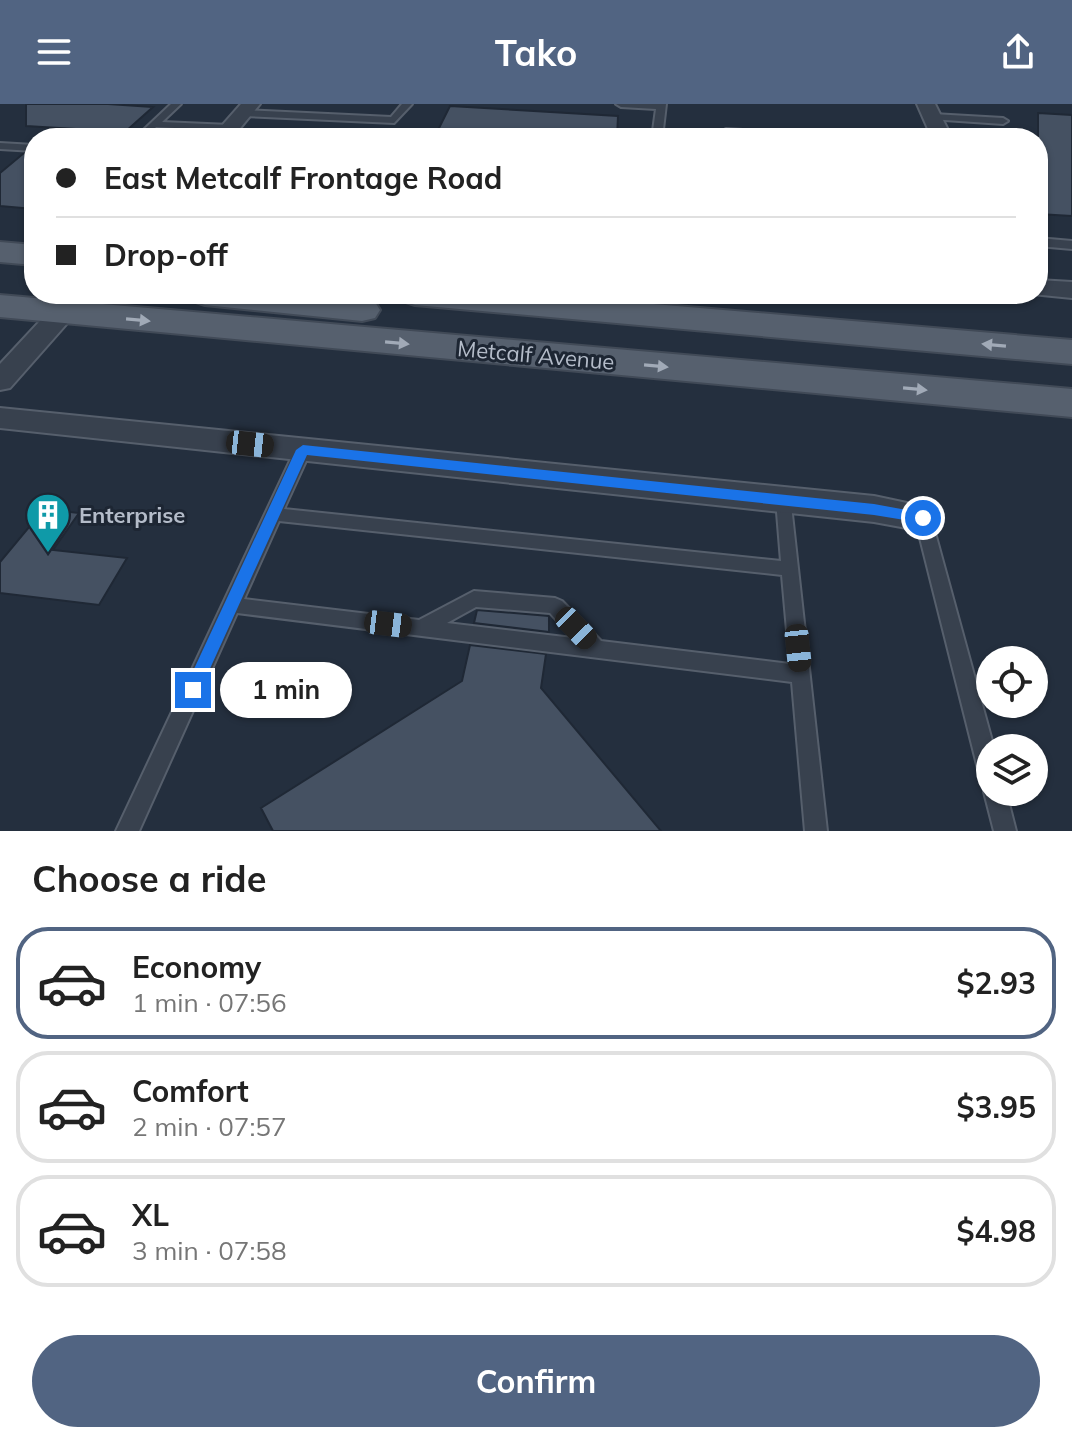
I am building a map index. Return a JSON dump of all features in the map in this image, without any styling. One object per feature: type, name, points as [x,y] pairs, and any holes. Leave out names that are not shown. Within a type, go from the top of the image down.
[{"type":"main road","points":[[0,236],[24,262],[0,283]]},
{"type":"main road","points":[[61,314],[74,304]]},
{"type":"main road","points":[[304,304],[503,324],[571,310]]},
{"type":"main road","points":[[512,304],[1072,352]]},
{"type":"main road","name":"Metcalf Avenue","points":[[0,306],[61,314],[1072,403]]},
{"type":"street","points":[[1048,289],[1072,290]]},
{"type":"street","points":[[0,381],[61,314]]},
{"type":"street","points":[[0,418],[784,500],[923,518]]},
{"type":"lane","points":[[150,128],[176,104]]},
{"type":"lane","points":[[154,124],[394,120],[407,104]]},
{"type":"lane","points":[[621,104],[660,105],[658,128]]},
{"type":"lane","points":[[929,110],[1003,121]]},
{"type":"lane","points":[[0,146],[24,147]]},
{"type":"lane","points":[[1048,243],[1072,245]]},
{"type":"lane","points":[[127,831],[303,450]]},
{"type":"lane","points":[[784,500],[816,831]]},
{"type":"lane","points":[[273,514],[791,569]]},
{"type":"lane","points":[[923,518],[980,734]]},
{"type":"lane","points":[[420,628],[474,599],[555,606],[597,650]]},
{"type":"lane","points":[[232,605],[801,674]]},
{"type":"lane","points":[[999,806],[1005,831]]},
{"type":"building","points":[[26,104],[153,107],[129,128],[26,126]]},
{"type":"building","points":[[450,106],[618,116],[617,128],[439,128]]},
{"type":"building","points":[[1038,113],[1072,115],[1072,216],[1048,215],[1048,128],[1038,128]]},
{"type":"building","points":[[24,153],[24,208],[0,206],[0,173]]},
{"type":"building","name":"Enterprise","points":[[44,509],[79,513],[53,550],[127,558],[99,605],[0,593],[0,562]]},
{"type":"building","points":[[477,610],[549,616],[549,632],[474,623]]},
{"type":"building","points":[[470,645],[546,654],[541,688],[661,831],[273,831],[261,808],[462,681]]},
{"type":"place","name":"Enterprise","points":[[48,554]]},
{"type":"route","points":[[193,690],[303,450],[874,509],[923,518]]}]
